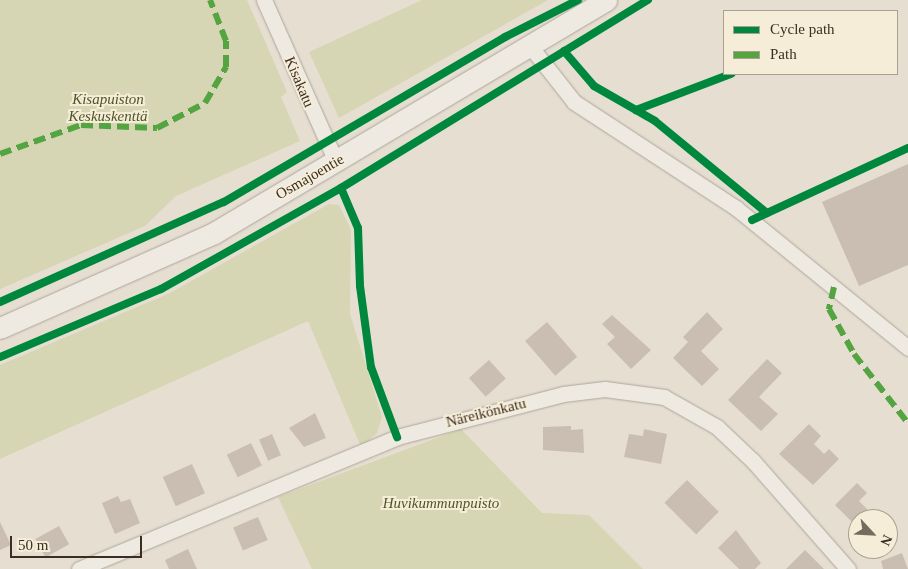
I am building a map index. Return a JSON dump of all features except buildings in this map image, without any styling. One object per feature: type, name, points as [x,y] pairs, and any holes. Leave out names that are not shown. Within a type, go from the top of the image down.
[{"type":"street","name":"Kisakatu","points":[[264,0],[336,162]]},
{"type":"street","name":"Osmajoentie","points":[[0,328],[214,232],[336,162],[606,0]]},
{"type":"street","points":[[530,46],[564,94],[736,208],[908,348]]},
{"type":"street","name":"Näreikönkatu","points":[[79,569],[397,437],[563,394],[605,389],[664,397],[717,427],[753,461],[848,569]]},
{"type":"green space","name":"Kisapuiston Keskuskenttä","points":[[0,0],[247,0],[287,92],[281,97],[300,141],[176,196],[145,226],[0,289]]},
{"type":"green space","points":[[422,0],[548,0],[339,118],[309,52]]},
{"type":"green space","points":[[329,204],[339,205],[351,230],[350,314],[382,417],[377,433],[361,447],[308,321],[0,459],[0,365],[170,293]]},
{"type":"green space","name":"Huvikummunpuisto","points":[[461,429],[542,513],[589,515],[643,569],[312,569],[278,497]]},
{"type":"marked path","points":[[0,154],[81,125],[157,128],[205,103],[226,67],[226,41],[210,0]]},
{"type":"marked path","points":[[834,287],[829,309],[854,354],[908,423]]},
{"type":"cycle path","points":[[0,302],[224,202],[505,37],[578,0]]},
{"type":"cycle path","points":[[0,357],[161,289],[341,188],[648,0]]},
{"type":"cycle path","points":[[564,51],[594,86],[655,121],[767,213]]},
{"type":"cycle path","points":[[636,110],[728,75]]},
{"type":"cycle path","points":[[752,220],[908,148]]},
{"type":"cycle path","points":[[341,188],[358,228],[360,286],[371,367],[397,437]]}]
